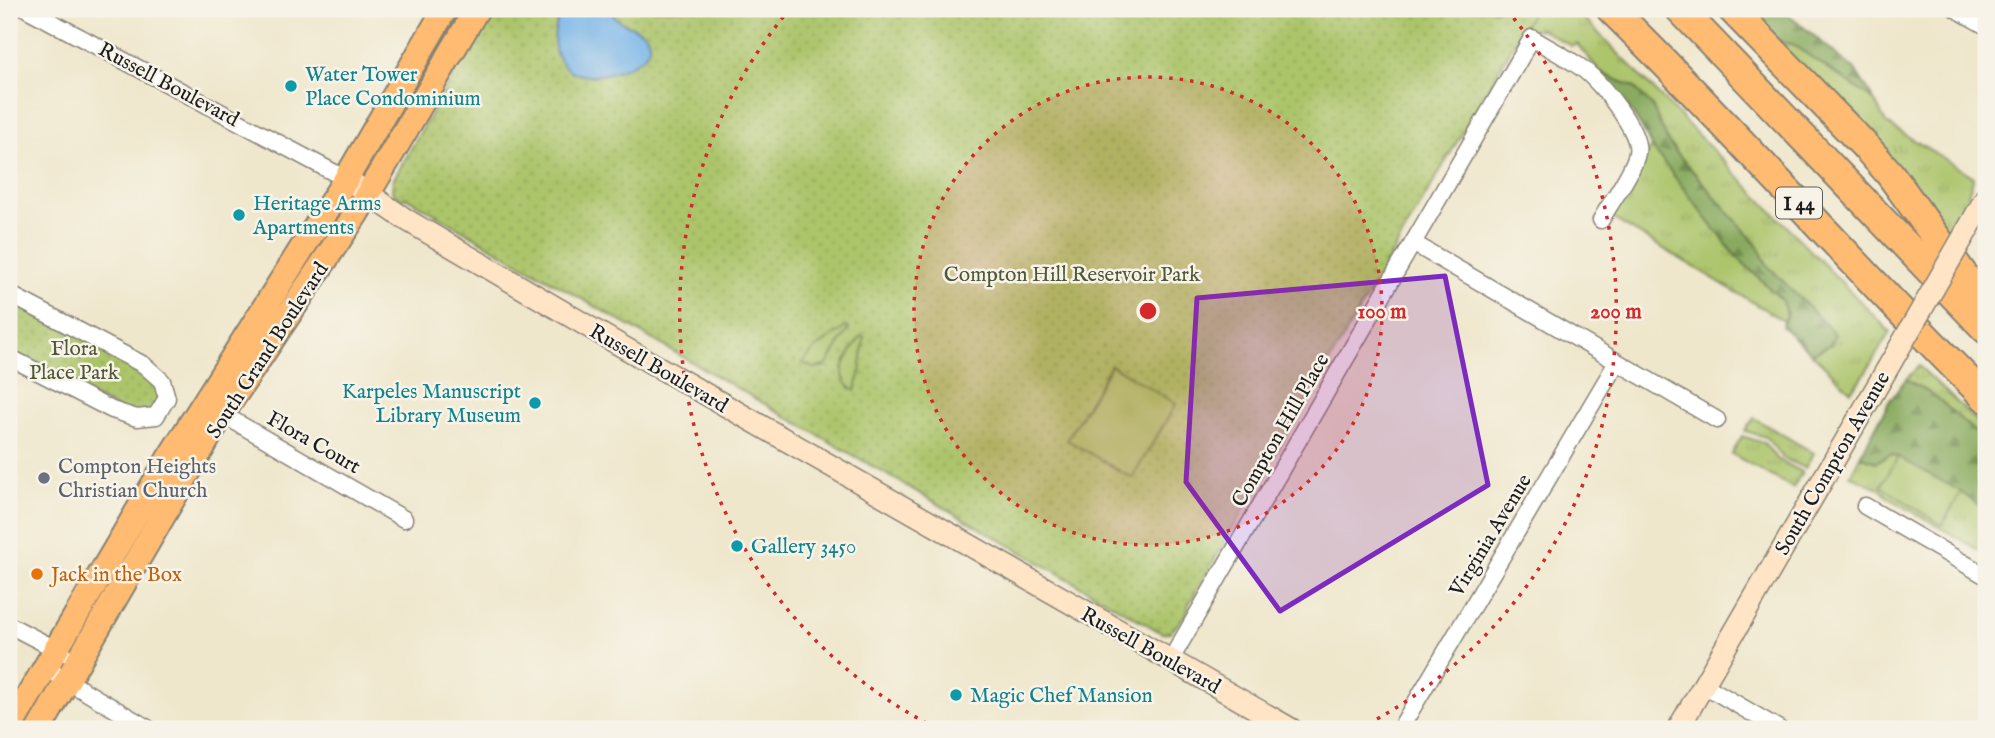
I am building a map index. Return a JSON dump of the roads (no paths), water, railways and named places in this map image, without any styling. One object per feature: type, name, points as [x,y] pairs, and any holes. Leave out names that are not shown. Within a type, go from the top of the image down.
[{"type":"highway","name":"I 44","points":[[1611,9],[1931,344],[1986,398]]},
{"type":"highway","name":"I 44","points":[[1681,9],[1986,329]]},
{"type":"highway","points":[[1732,9],[1875,157],[1986,306]]},
{"type":"main road","name":"South Grand Boulevard","points":[[9,729],[61,665],[445,9]]},
{"type":"main road","name":"South Grand Boulevard","points":[[213,408],[369,194],[477,9]]},
{"type":"main road","name":"Russell Boulevard","points":[[346,179],[405,219],[618,344],[1291,729]]},
{"type":"main road","name":"South Compton Avenue","points":[[1678,729],[1986,197]]},
{"type":"main road","name":"South Grand Boulevard","points":[[39,729],[61,665]]},
{"type":"street","name":"Russell Boulevard","points":[[27,9],[346,179]]},
{"type":"street","points":[[1956,9],[1986,26]]},
{"type":"street","name":"Compton Hill Place","points":[[1170,661],[1532,38],[1583,69],[1599,84],[1634,132],[1638,144],[1635,160],[1601,220]]},
{"type":"street","points":[[1413,243],[1717,420]]},
{"type":"street","points":[[9,294],[144,365],[162,381],[167,398],[156,416],[137,418],[112,410],[9,357]]},
{"type":"street","name":"Virginia Avenue","points":[[1400,729],[1617,362]]},
{"type":"street","name":"Flora Court","points":[[213,408],[404,519]]},
{"type":"street","points":[[1865,506],[1986,576]]},
{"type":"street","points":[[9,625],[149,729]]},
{"type":"street","points":[[1704,685],[1779,729]]},
{"type":"water","points":[[563,9],[610,9],[619,20],[647,36],[648,50],[636,62],[615,71],[595,76],[575,73],[559,60],[554,41],[558,19]]},
{"type":"place","name":"Water Tower Place Condominium","points":[[291,86]]},
{"type":"place","name":"Heritage Arms Apartments","points":[[239,215]]},
{"type":"place","name":"Karpeles Manuscript Library Museum","points":[[535,403]]},
{"type":"place","name":"Compton Heights Christian Church","points":[[44,478]]},
{"type":"place","name":"Gallery 3450","points":[[737,546]]},
{"type":"place","name":"Jack in the Box","points":[[37,574]]},
{"type":"place","name":"Magic Chef Mansion","points":[[956,695]]},
{"type":"park label","name":"Compton Hill Reservoir Park","points":[[1072,274]]},
{"type":"park label","name":"Flora Place Park","points":[[74,360]]}]
